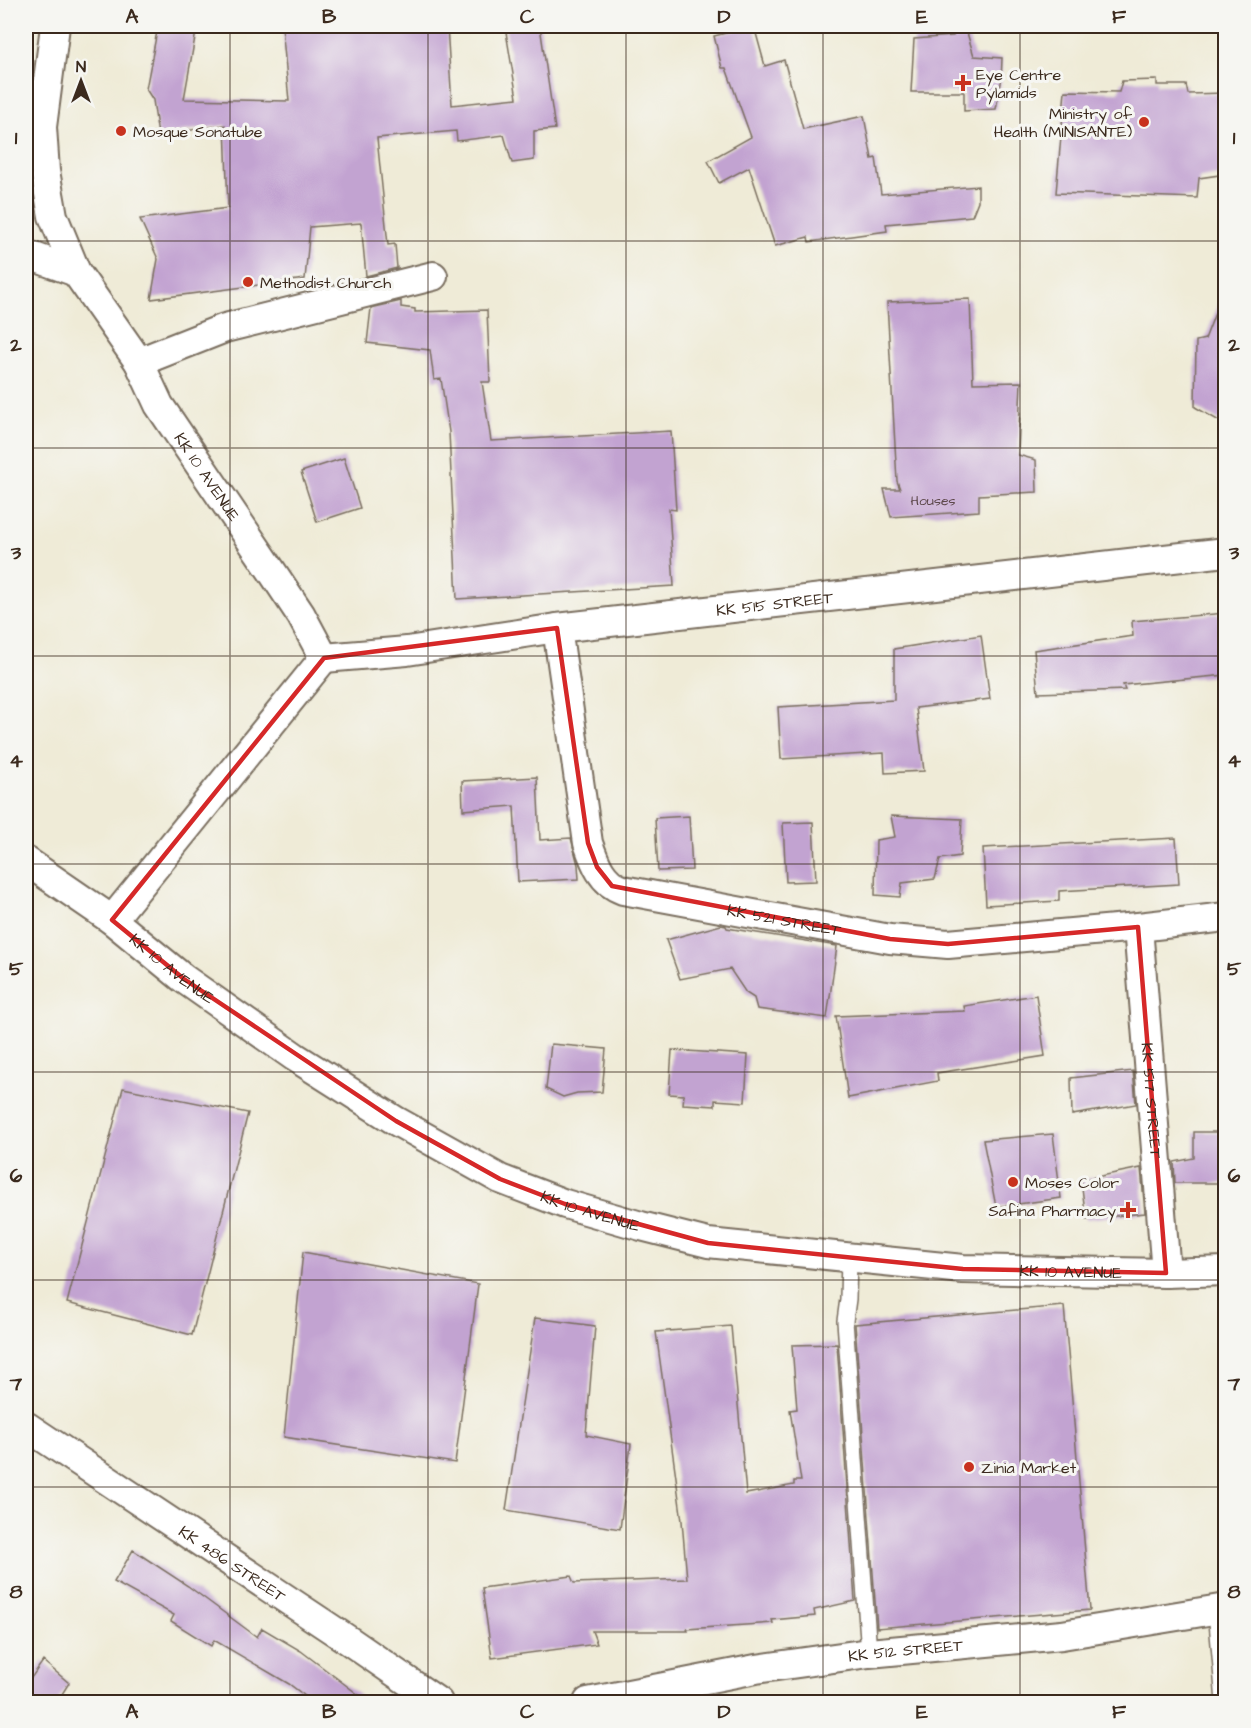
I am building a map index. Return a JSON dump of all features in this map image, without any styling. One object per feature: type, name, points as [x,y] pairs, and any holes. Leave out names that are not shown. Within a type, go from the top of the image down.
[{"type":"street","name":"KK 10 AVENUE","points":[[55,26],[42,127],[45,171],[53,216],[76,272],[139,362],[159,405],[272,570],[301,615],[324,658]]},
{"type":"street","points":[[26,254],[76,272]]},
{"type":"street","points":[[139,362],[225,328],[434,276]]},
{"type":"street","name":"KK 515 STREET","points":[[324,658],[407,651],[557,628],[1226,552]]},
{"type":"street","name":"KK 521 STREET","points":[[557,628],[588,843],[597,867],[612,886],[890,939],[948,944],[1226,917]]},
{"type":"street","points":[[112,920],[324,658]]},
{"type":"street","name":"KK 10 AVENUE","points":[[26,861],[112,920],[184,979],[296,1057],[396,1120],[500,1179],[566,1204],[708,1243],[963,1269],[1166,1273],[1226,1271]]},
{"type":"street","name":"KK 517 STREET","points":[[1138,927],[1166,1273]]},
{"type":"street","name":"KK 486 STREET","points":[[26,1426],[438,1702]]},
{"type":"street","name":"KK 512 STREET","points":[[588,1702],[756,1669],[869,1653],[1062,1635],[1221,1609]]},
{"type":"lane","points":[[849,1257],[845,1322],[869,1653]]},
{"type":"lane","points":[[1221,1609],[1224,1702]]},
{"type":"highlighted area","points":[[557,628],[588,843],[597,867],[612,886],[890,939],[948,944],[1138,927],[1166,1273],[963,1269],[708,1243],[565,1204],[500,1179],[396,1121],[184,979],[112,920],[324,658]]},
{"type":"building","points":[[158,26],[197,26],[184,99],[289,101],[282,26],[447,26],[452,105],[517,98],[505,26],[540,26],[555,129],[534,131],[534,160],[512,163],[504,135],[457,141],[456,131],[377,138],[388,245],[395,244],[397,268],[366,276],[361,223],[310,227],[305,279],[151,299],[158,259],[140,219],[228,208],[225,125],[158,135],[153,100],[146,89]]},
{"type":"building","points":[[754,26],[765,66],[784,60],[803,129],[864,116],[872,159],[876,158],[881,194],[978,186],[978,201],[972,216],[886,224],[887,231],[809,242],[808,237],[775,246],[749,167],[719,183],[708,161],[751,137],[726,68],[722,68],[714,36]]},
{"type":"building","points":[[960,26],[965,26],[974,56],[1002,58],[1001,83],[996,109],[964,111],[964,92],[911,92],[914,39],[953,36]]},
{"type":"building","name":"Ministry of Health (MINISANTE)","points":[[1157,80],[1157,85],[1186,85],[1188,94],[1226,93],[1226,174],[1199,178],[1197,198],[1056,193],[1065,91],[1119,92],[1122,81]]},
{"type":"building","points":[[1224,290],[1226,290],[1226,425],[1195,407],[1196,341],[1205,339]]},
{"type":"building","points":[[970,299],[973,383],[1021,382],[1018,455],[1036,460],[1037,492],[979,495],[979,511],[891,517],[884,489],[900,489],[897,481],[887,302]]},
{"type":"building","points":[[401,301],[401,307],[415,309],[415,312],[487,310],[490,382],[482,382],[491,441],[671,431],[676,510],[669,509],[674,586],[457,599],[449,432],[441,379],[434,380],[430,350],[367,343],[371,308]]},
{"type":"building","points":[[344,458],[360,508],[317,522],[301,472]]},
{"type":"building","points":[[1226,613],[1226,675],[1123,685],[1125,690],[1038,693],[1034,650],[1133,636],[1132,621]]},
{"type":"building","points":[[981,635],[990,699],[916,708],[924,771],[885,773],[884,753],[781,759],[778,707],[894,700],[894,649]]},
{"type":"building","points":[[537,777],[540,840],[571,838],[579,879],[518,882],[514,806],[463,810],[462,781]]},
{"type":"building","points":[[689,816],[692,870],[658,871],[655,818]]},
{"type":"building","points":[[891,816],[962,819],[960,856],[940,859],[935,879],[902,883],[900,897],[875,895],[876,840],[895,837]]},
{"type":"building","points":[[813,822],[816,881],[786,882],[783,823]]},
{"type":"building","points":[[1176,838],[1179,884],[1059,891],[1059,901],[986,905],[983,848]]},
{"type":"building","points":[[721,925],[727,928],[837,946],[827,1018],[757,1009],[754,998],[746,993],[730,969],[680,979],[666,940]]},
{"type":"building","points":[[1036,995],[1045,1056],[937,1073],[938,1081],[848,1098],[836,1016],[965,1011],[964,1006]]},
{"type":"building","points":[[551,1044],[606,1049],[602,1092],[577,1093],[563,1097],[546,1089]]},
{"type":"building","points":[[672,1050],[748,1055],[745,1102],[715,1100],[715,1106],[683,1104],[684,1095],[669,1094]]},
{"type":"building","points":[[1133,1071],[1136,1104],[1072,1115],[1071,1078]]},
{"type":"building","points":[[123,1088],[248,1113],[192,1335],[67,1303]]},
{"type":"building","points":[[1194,1132],[1226,1132],[1226,1183],[1175,1183],[1174,1162],[1194,1158]]},
{"type":"building","points":[[1053,1134],[1061,1198],[996,1207],[983,1140]]},
{"type":"building","points":[[1141,1168],[1145,1213],[1086,1219],[1081,1180]]},
{"type":"building","points":[[303,1252],[478,1284],[455,1463],[284,1437]]},
{"type":"building","name":"Zinia Market","points":[[1064,1306],[1090,1610],[877,1628],[855,1324]]},
{"type":"building","points":[[535,1318],[595,1326],[586,1435],[631,1444],[620,1529],[506,1510]]},
{"type":"building","points":[[731,1326],[746,1494],[794,1485],[794,1481],[801,1481],[790,1410],[797,1409],[792,1345],[837,1344],[855,1601],[814,1610],[815,1616],[772,1620],[773,1623],[687,1629],[688,1631],[592,1631],[597,1644],[492,1658],[482,1588],[571,1576],[574,1583],[687,1579],[682,1521],[656,1332]]},
{"type":"building","points":[[133,1550],[188,1586],[257,1637],[262,1628],[301,1651],[368,1702],[313,1702],[289,1684],[214,1640],[211,1646],[171,1621],[174,1615],[114,1582]]},
{"type":"building","points":[[43,1661],[69,1683],[57,1702],[34,1702],[26,1695],[26,1685]]},
{"type":"place","name":"Eye Centre Pylamids","points":[[963,83]]},
{"type":"place","name":"Ministry of Health (MINISANTE)","points":[[1144,122]]},
{"type":"place","name":"Mosque Sonatube","points":[[121,131]]},
{"type":"place","name":"Methodist Church","points":[[248,282]]},
{"type":"place","name":"Moses Color","points":[[1013,1182]]},
{"type":"place","name":"Safina Pharmacy","points":[[1128,1210]]},
{"type":"place","name":"Zinia Market","points":[[969,1467]]}]
